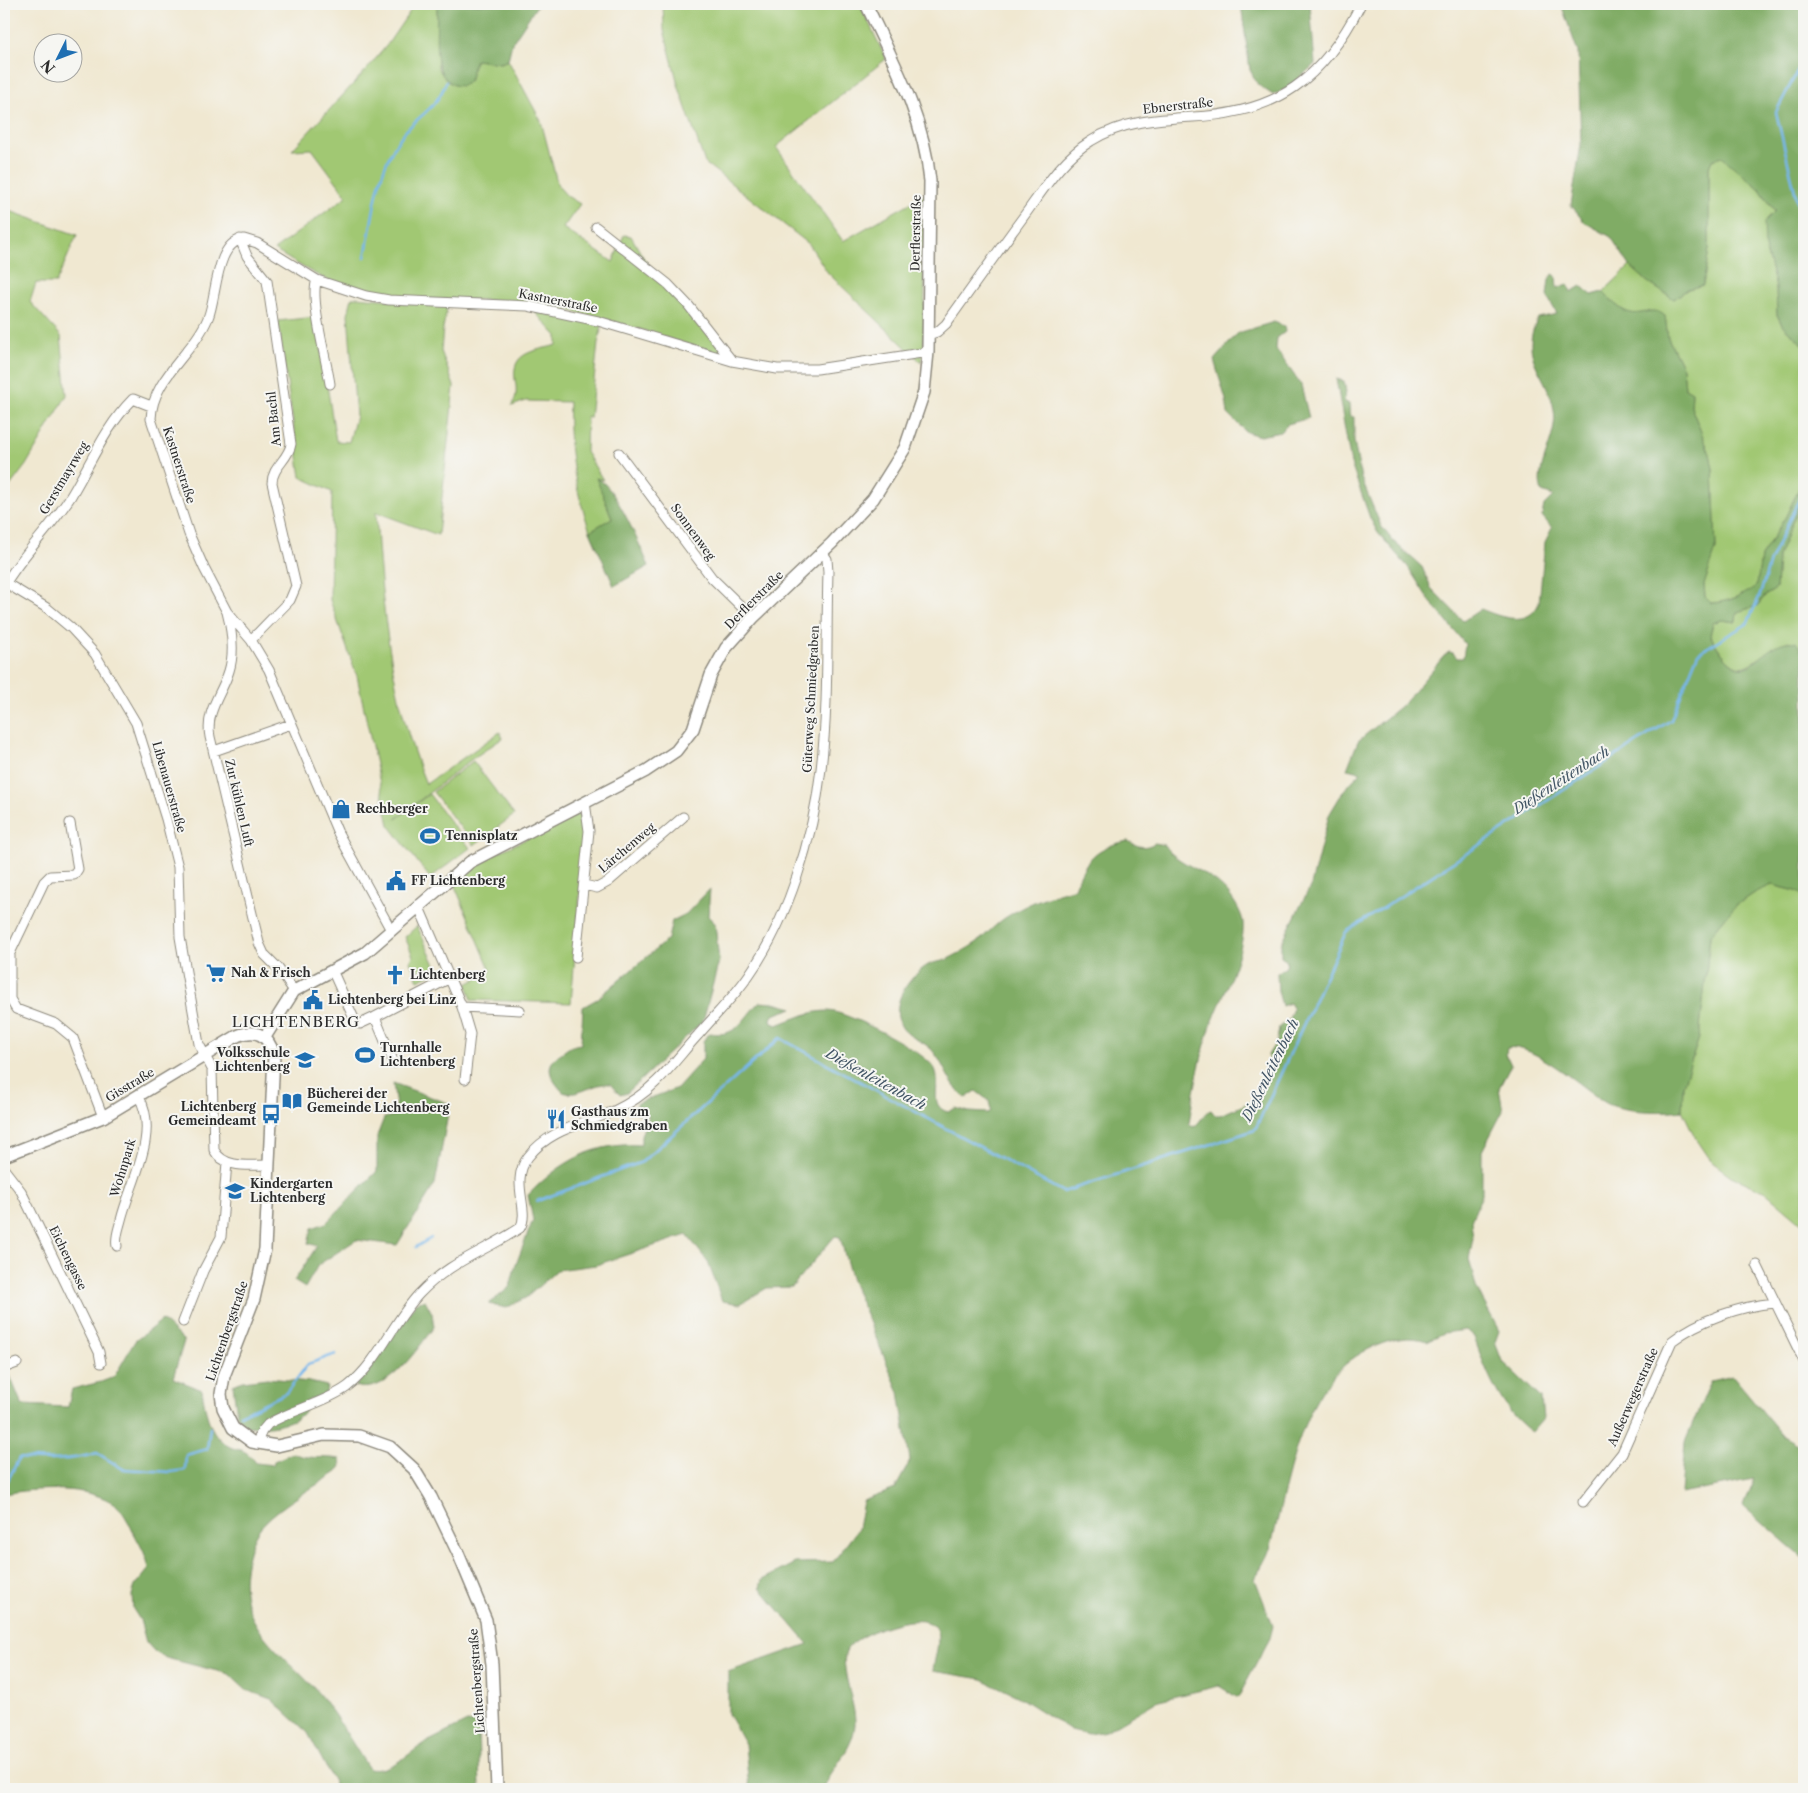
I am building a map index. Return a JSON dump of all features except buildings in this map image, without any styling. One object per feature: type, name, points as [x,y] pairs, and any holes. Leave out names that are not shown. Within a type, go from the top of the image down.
[{"type":"street","name":"Derflerstraße","points":[[265,1037],[294,992],[365,953],[418,905],[477,857],[655,766],[681,746],[696,723],[711,675],[718,660],[733,640],[868,505],[896,466],[919,412],[924,392],[928,352],[931,196],[926,150],[910,98],[866,4]]},
{"type":"street","name":"Ebnerstraße","points":[[928,336],[937,332],[946,324],[1056,172],[1084,145],[1108,132],[1135,123],[1157,119],[1227,113],[1279,98],[1298,86],[1315,71],[1361,4]]},
{"type":"street","points":[[596,227],[668,284],[689,306],[732,361]]},
{"type":"street","points":[[152,406],[167,376],[203,328],[212,308],[221,263],[232,245],[240,239]]},
{"type":"street","name":"Kastnerstraße","points":[[240,239],[257,243],[318,280],[342,290],[378,298],[528,306],[598,321],[732,361],[776,369],[817,369],[928,352]]},
{"type":"street","name":"Am Bachl","points":[[240,239],[247,256],[264,275],[270,297],[292,444],[288,456],[274,472],[272,483],[296,586],[290,600],[251,640]]},
{"type":"street","points":[[318,280],[315,286],[316,297],[323,351],[330,384]]},
{"type":"street","name":"Gerstmayrweg","points":[[4,583],[71,496],[99,444],[120,412],[133,399],[152,406]]},
{"type":"street","name":"Kastnerstraße","points":[[152,406],[151,419],[155,433],[189,534],[204,568],[227,612],[251,640],[269,670],[338,834],[391,930]]},
{"type":"street","name":"Sonnenweg","points":[[619,454],[712,578],[753,618]]},
{"type":"street","name":"Güterweg Schmiedgraben","points":[[256,1444],[262,1431],[268,1424],[329,1398],[352,1382],[374,1358],[416,1297],[447,1270],[520,1228],[523,1219],[520,1177],[529,1156],[558,1132],[616,1110],[646,1092],[743,983],[766,947],[785,909],[798,873],[818,789],[822,756],[828,572],[827,559],[822,552]]},
{"type":"street","name":"Libenauerstraße","points":[[4,583],[47,608],[95,654],[136,723],[166,819],[178,867],[181,889],[180,938],[197,1036],[212,1069],[214,1150],[220,1159],[227,1162]]},
{"type":"street","name":"Zur kühlen Luft","points":[[227,612],[232,637],[232,660],[210,715],[208,729],[259,943],[264,954],[278,968],[294,992]]},
{"type":"street","points":[[214,751],[291,724]]},
{"type":"street","name":"Lärchenweg","points":[[576,957],[589,831],[585,802]]},
{"type":"street","name":"Lärchenweg","points":[[584,885],[597,888],[608,882],[683,817]]},
{"type":"street","points":[[70,823],[77,852],[77,873],[47,878],[7,951],[11,1002],[16,1009],[56,1024],[73,1038],[103,1117]]},
{"type":"street","points":[[418,905],[462,1007],[470,1034],[465,1079]]},
{"type":"street","points":[[332,970],[356,1023],[360,1024],[450,978]]},
{"type":"street","points":[[462,1007],[520,1010]]},
{"type":"street","points":[[375,1017],[394,1063]]},
{"type":"street","name":"Gisstraße","points":[[4,1156],[103,1117],[139,1097],[205,1054],[246,1033],[259,1033],[265,1037]]},
{"type":"street","name":"Lichtenbergstraße","points":[[265,1037],[274,1055],[268,1165],[267,1231],[260,1278],[249,1314],[226,1371],[221,1394],[226,1416],[233,1428],[242,1437],[256,1444],[277,1446],[333,1434],[359,1436],[376,1440],[396,1452],[419,1476],[458,1552],[486,1620],[492,1664],[497,1789]]},
{"type":"street","name":"Wohnpark","points":[[117,1246],[117,1235],[123,1210],[146,1138],[143,1106],[139,1097]]},
{"type":"street","points":[[183,1322],[203,1271],[221,1237],[227,1162],[268,1165]]},
{"type":"street","name":"Eichengasse","points":[[4,1170],[21,1191],[99,1352],[101,1362]]},
{"type":"street","points":[[1757,1265],[1804,1361]]},
{"type":"street","name":"Außerwegerstraße","points":[[1583,1502],[1622,1453],[1672,1341],[1683,1332],[1738,1309],[1775,1303]]},
{"type":"street","points":[[4,1365],[6,1367],[17,1364]]},
{"type":"green space","points":[[415,4],[437,4],[438,68],[447,81],[454,85],[470,80],[472,65],[476,60],[501,63],[508,60],[541,121],[558,186],[567,196],[580,204],[563,228],[613,262],[624,235],[631,236],[647,264],[728,347],[731,358],[633,327],[558,308],[513,302],[413,299],[360,292],[322,277],[274,250],[347,196],[312,149],[292,150],[368,68],[387,45]]},
{"type":"green space","points":[[437,4],[538,4],[512,43],[508,60],[501,63],[476,60],[468,82],[460,86],[444,78],[440,69],[436,48]]},
{"type":"green space","points":[[663,4],[860,4],[886,59],[776,147],[843,241],[926,194],[924,343],[921,362],[828,273],[809,244],[705,163],[679,88],[664,30]]},
{"type":"green space","points":[[1241,4],[1310,4],[1315,64],[1288,88],[1273,95],[1258,85],[1250,70]]},
{"type":"green space","points":[[1561,4],[1804,4],[1804,345],[1782,325],[1777,314],[1776,287],[1765,247],[1764,222],[1775,211],[1760,189],[1722,157],[1712,160],[1709,167],[1709,249],[1703,285],[1688,289],[1674,299],[1650,284],[1630,266],[1611,237],[1584,222],[1571,205],[1581,145],[1578,52]]},
{"type":"green space","points":[[1722,156],[1760,189],[1775,212],[1765,247],[1776,287],[1777,315],[1782,325],[1804,345],[1804,478],[1786,516],[1761,557],[1757,585],[1736,597],[1711,603],[1705,597],[1704,585],[1716,549],[1713,469],[1710,454],[1691,407],[1692,392],[1685,388],[1683,368],[1668,338],[1665,316],[1652,312],[1635,314],[1626,312],[1603,292],[1630,266],[1650,284],[1674,299],[1688,289],[1703,285],[1709,249],[1709,167],[1712,160]]},
{"type":"green space","points":[[4,209],[77,235],[56,283],[36,283],[30,302],[61,336],[67,395],[26,465],[4,494]]},
{"type":"green space","points":[[1553,274],[1556,276],[1557,288],[1568,284],[1571,292],[1581,286],[1592,295],[1603,292],[1616,305],[1627,312],[1635,314],[1656,311],[1665,316],[1668,338],[1683,368],[1685,388],[1692,392],[1691,407],[1710,454],[1713,469],[1716,549],[1704,585],[1705,597],[1711,603],[1735,598],[1757,585],[1761,557],[1786,516],[1804,478],[1804,494],[1778,556],[1776,589],[1766,595],[1757,606],[1737,612],[1736,622],[1722,620],[1713,623],[1710,635],[1724,656],[1735,666],[1745,667],[1771,648],[1783,643],[1796,642],[1804,654],[1804,896],[1796,891],[1772,885],[1756,892],[1735,906],[1710,936],[1699,1038],[1683,1085],[1682,1110],[1643,1111],[1613,1106],[1596,1097],[1544,1059],[1518,1048],[1507,1048],[1506,1054],[1511,1065],[1499,1088],[1503,1111],[1482,1151],[1482,1195],[1471,1221],[1473,1238],[1469,1259],[1476,1287],[1499,1331],[1495,1342],[1502,1361],[1541,1398],[1543,1419],[1532,1432],[1512,1413],[1503,1402],[1489,1376],[1474,1337],[1466,1330],[1444,1333],[1427,1341],[1414,1338],[1401,1339],[1376,1346],[1350,1360],[1330,1381],[1314,1405],[1302,1432],[1292,1462],[1270,1549],[1255,1579],[1273,1626],[1270,1638],[1238,1698],[1219,1686],[1159,1700],[1106,1731],[1088,1734],[1071,1730],[1017,1696],[982,1679],[933,1671],[938,1642],[937,1631],[934,1626],[927,1622],[903,1622],[875,1630],[863,1636],[847,1649],[845,1656],[846,1674],[855,1724],[850,1742],[824,1789],[749,1789],[745,1744],[728,1714],[728,1672],[808,1644],[760,1588],[762,1580],[795,1563],[833,1562],[858,1529],[863,1501],[895,1489],[910,1461],[899,1392],[852,1281],[840,1237],[835,1236],[792,1287],[767,1288],[740,1304],[722,1301],[708,1262],[687,1235],[596,1265],[557,1270],[527,1297],[506,1308],[489,1304],[510,1287],[515,1267],[533,1220],[528,1195],[553,1173],[579,1156],[608,1147],[641,1145],[641,1135],[649,1116],[638,1114],[634,1109],[638,1103],[677,1088],[703,1059],[703,1041],[710,1033],[727,1033],[733,1030],[759,1002],[774,1003],[793,1008],[773,1015],[772,1023],[777,1025],[808,1014],[828,1011],[868,1025],[902,1043],[929,1062],[937,1075],[936,1094],[938,1105],[942,1109],[948,1112],[956,1108],[969,1112],[988,1113],[991,1111],[989,1101],[976,1091],[966,1098],[954,1086],[931,1049],[903,1029],[897,1011],[902,993],[913,977],[921,970],[930,964],[946,960],[973,945],[999,922],[1016,911],[1040,899],[1075,888],[1083,869],[1094,856],[1108,847],[1128,841],[1142,846],[1155,843],[1164,845],[1176,857],[1211,878],[1232,898],[1243,922],[1240,950],[1206,1041],[1196,1082],[1189,1124],[1193,1127],[1211,1110],[1215,1115],[1220,1115],[1256,1100],[1261,1084],[1269,1075],[1268,1055],[1277,1041],[1279,1027],[1289,1019],[1293,1008],[1290,1003],[1282,1006],[1278,991],[1277,973],[1286,967],[1287,961],[1281,957],[1281,944],[1311,885],[1329,815],[1344,790],[1361,772],[1347,769],[1358,741],[1403,704],[1449,652],[1453,653],[1457,658],[1463,658],[1465,644],[1429,600],[1408,567],[1378,533],[1370,518],[1351,464],[1336,379],[1344,381],[1346,392],[1344,401],[1349,404],[1350,416],[1354,417],[1354,441],[1361,478],[1381,526],[1393,541],[1422,567],[1431,588],[1463,621],[1481,609],[1505,617],[1521,618],[1528,616],[1539,603],[1545,542],[1552,528],[1542,516],[1544,505],[1553,496],[1542,492],[1540,483],[1543,463],[1555,421],[1554,410],[1551,397],[1536,366],[1531,345],[1532,332],[1538,318],[1557,314],[1547,296],[1549,279]]},
{"type":"green space","points":[[352,298],[451,305],[447,308],[441,351],[454,386],[438,535],[376,512],[385,615],[396,685],[404,719],[426,784],[500,732],[503,738],[472,759],[396,819],[429,794],[470,848],[430,878],[389,825],[357,676],[330,600],[332,492],[301,477],[278,321],[316,317],[336,441],[349,442],[356,416],[348,314]]},
{"type":"green space","points":[[534,311],[602,325],[598,343],[590,418],[587,416],[586,452],[603,480],[597,478],[612,518],[590,531],[573,467],[569,435],[569,402],[526,401],[512,406],[516,393],[515,370],[517,363],[521,358],[533,351],[557,345],[557,336]]},
{"type":"green space","points":[[1274,322],[1284,326],[1285,332],[1277,338],[1276,349],[1301,385],[1309,418],[1288,424],[1280,432],[1260,436],[1246,432],[1228,414],[1226,400],[1214,360],[1238,333]]},
{"type":"green space","points":[[596,478],[603,483],[619,503],[649,566],[614,586],[590,531],[612,518]]},
{"type":"green space","points":[[1804,494],[1804,654],[1789,641],[1755,662],[1746,666],[1739,666],[1731,662],[1721,652],[1710,635],[1713,623],[1722,620],[1736,622],[1737,612],[1757,606],[1766,595],[1776,589],[1778,556]]},
{"type":"green space","name":"Tennisplatz","points":[[473,761],[514,815],[474,845],[433,792]]},
{"type":"green space","points":[[580,813],[585,833],[571,1003],[472,1000],[467,984],[491,971],[454,884],[482,860]]},
{"type":"green space","points":[[1772,885],[1796,891],[1804,896],[1804,1225],[1764,1191],[1731,1176],[1712,1162],[1695,1137],[1682,1110],[1683,1085],[1699,1038],[1710,936],[1735,906],[1756,892]]},
{"type":"green space","points":[[710,889],[708,916],[715,923],[719,961],[703,1021],[627,1093],[620,1095],[610,1084],[598,1085],[575,1093],[563,1092],[554,1081],[550,1071],[551,1066],[553,1061],[567,1049],[581,1044],[583,1007],[597,999],[668,939],[672,921],[686,914]]},
{"type":"green space","points":[[417,926],[438,971],[418,980],[416,976],[421,973],[419,969],[414,971],[410,962],[413,956],[405,937]]},
{"type":"green space","points":[[393,1083],[450,1104],[435,1184],[397,1245],[356,1240],[318,1265],[305,1288],[294,1281],[317,1246],[308,1243],[312,1228],[326,1223],[377,1171],[377,1136],[384,1118],[397,1115]]},
{"type":"green space","points":[[425,1300],[432,1313],[434,1327],[410,1358],[390,1378],[378,1385],[367,1388],[355,1386],[416,1303]]},
{"type":"green space","points":[[162,1320],[184,1341],[173,1378],[202,1390],[211,1426],[224,1443],[244,1451],[256,1463],[273,1465],[274,1461],[293,1453],[310,1457],[340,1459],[341,1466],[337,1472],[296,1498],[267,1520],[255,1536],[246,1564],[244,1587],[248,1607],[256,1624],[280,1654],[323,1699],[369,1769],[384,1768],[392,1765],[425,1743],[467,1722],[474,1723],[478,1729],[480,1789],[333,1789],[334,1782],[308,1733],[271,1699],[246,1690],[229,1674],[166,1658],[155,1652],[146,1642],[140,1620],[133,1609],[132,1595],[135,1586],[149,1569],[142,1549],[127,1520],[116,1505],[105,1499],[77,1491],[31,1490],[4,1494],[4,1375],[10,1376],[22,1405],[68,1407],[72,1389],[114,1377],[135,1341]]},
{"type":"green space","points":[[1733,1376],[1783,1436],[1804,1448],[1804,1559],[1743,1506],[1754,1479],[1681,1493],[1685,1442],[1711,1381]]},
{"type":"green space","points":[[267,1378],[310,1382],[327,1386],[326,1393],[309,1400],[302,1414],[283,1424],[259,1427],[245,1426],[237,1416],[233,1385],[243,1381]]},
{"type":"waterway","name":"Dießenleitenbach","points":[[1804,59],[1776,112],[1804,230]]},
{"type":"waterway","points":[[365,257],[376,196],[385,166],[400,138],[437,100],[446,82]]},
{"type":"waterway","name":"Dießenleitenbach","points":[[537,1201],[642,1162],[780,1038],[1063,1192],[1255,1130],[1346,932],[1671,720],[1698,653],[1747,624],[1760,595],[1770,561],[1804,489]]},
{"type":"waterway","name":"Dießenleitenbach","points":[[416,1247],[431,1238]]},
{"type":"waterway","name":"Dießenleitenbach","points":[[240,1415],[286,1393],[308,1364],[336,1354]]},
{"type":"waterway","name":"Dießenleitenbach","points":[[4,1482],[7,1482],[19,1458],[58,1460],[97,1453],[123,1469],[171,1472],[185,1470],[186,1455],[207,1449],[210,1428]]},
{"type":"place","name":"Rechberger","points":[[341,809]]},
{"type":"place","name":"Tennisplatz","points":[[430,836]]},
{"type":"place","name":"FF Lichtenberg","points":[[396,881]]},
{"type":"place","name":"Nah & Frisch","points":[[216,973]]},
{"type":"place","name":"Lichtenberg","points":[[395,975]]},
{"type":"place","name":"Lichtenberg bei Linz","points":[[313,1000]]},
{"type":"place","name":"Turnhalle Lichtenberg","points":[[365,1055]]},
{"type":"place","name":"Volksschule Lichtenberg","points":[[305,1060]]},
{"type":"place","name":"Bücherei der Gemeinde Lichtenberg","points":[[292,1101]]},
{"type":"place","name":"Lichtenberg Gemeindeamt","points":[[271,1114]]},
{"type":"place","name":"Gasthaus zm Schmiedgraben","points":[[556,1119]]},
{"type":"place","name":"Kindergarten Lichtenberg","points":[[235,1191]]},
{"type":"district","name":"LICHTENBERG","points":[[296,1022]]}]
